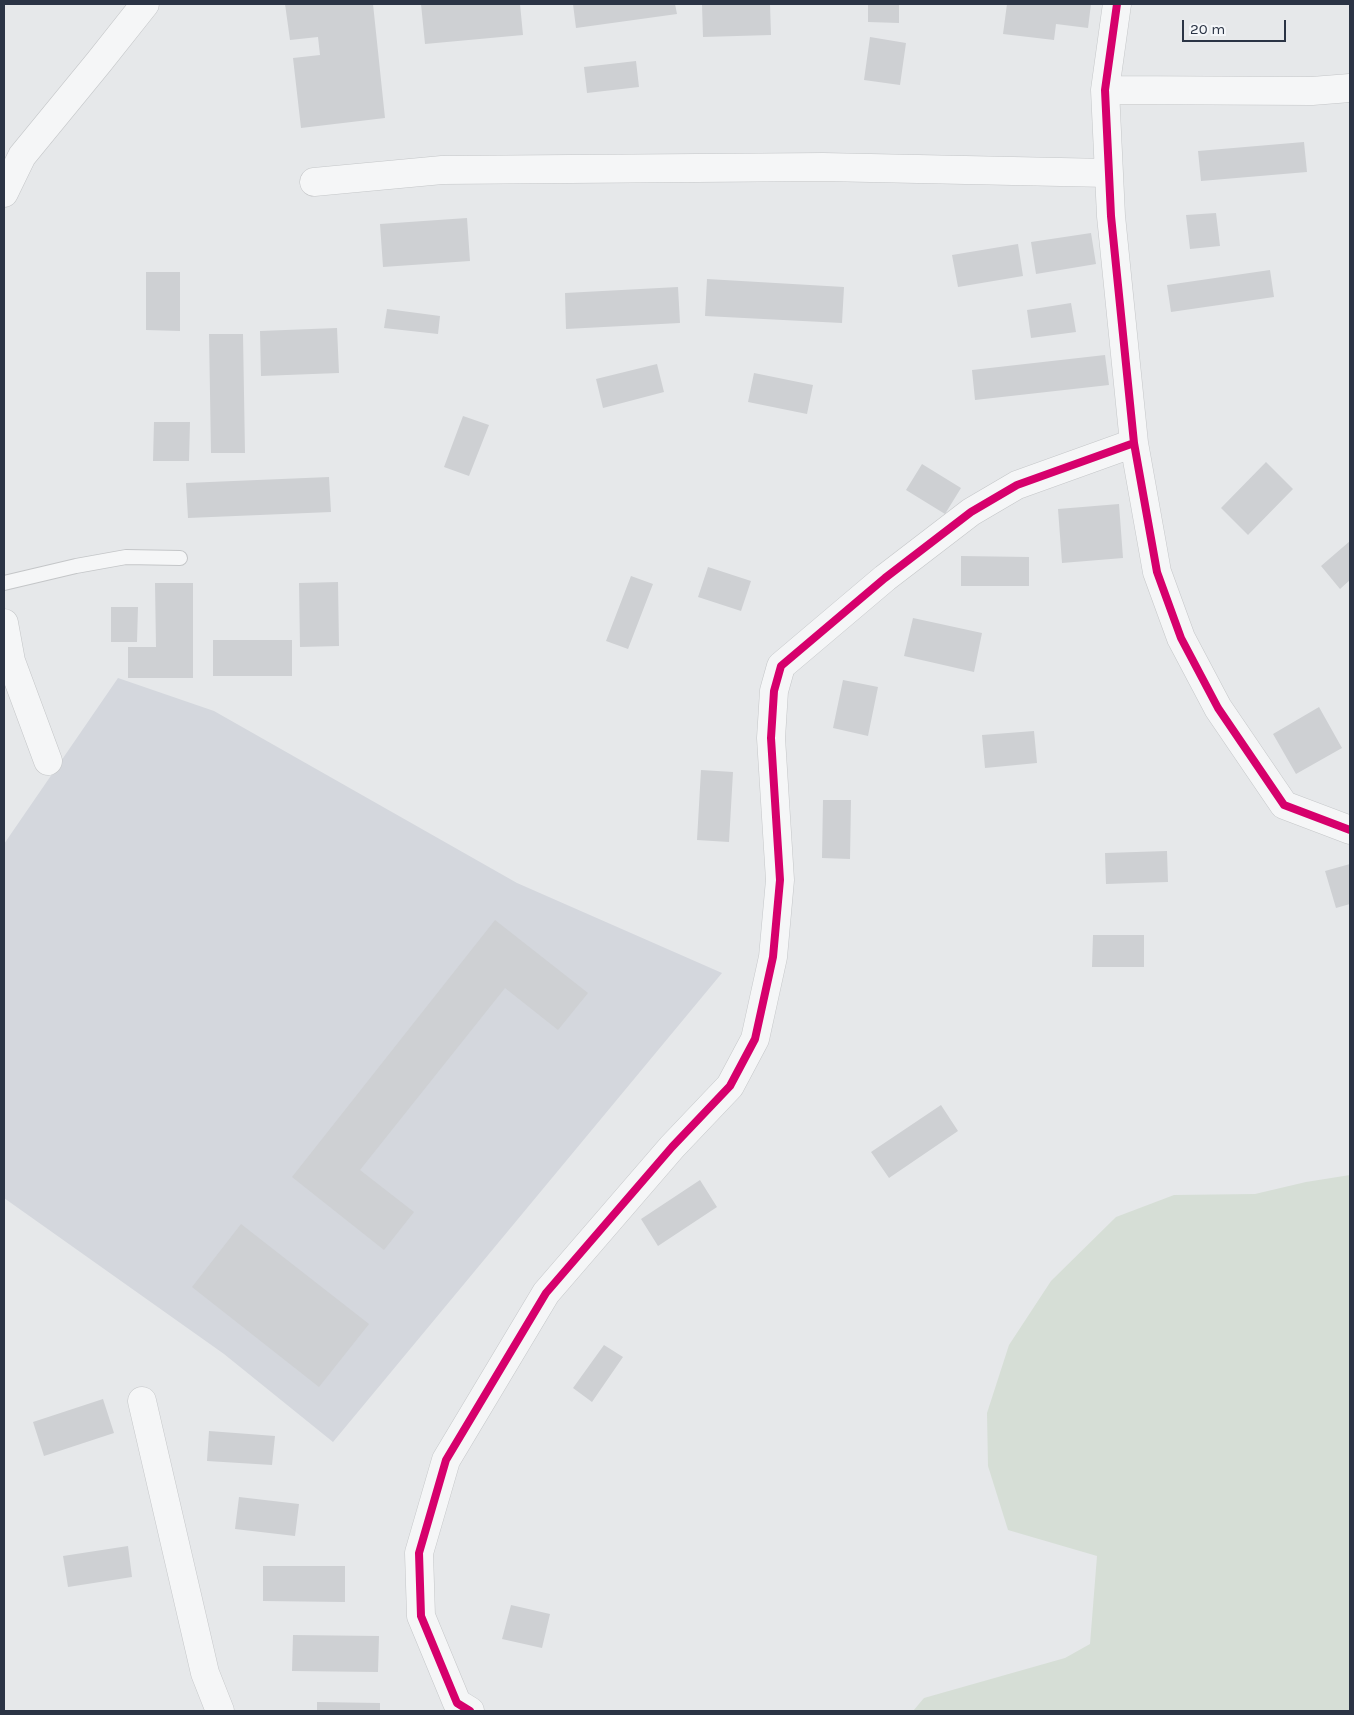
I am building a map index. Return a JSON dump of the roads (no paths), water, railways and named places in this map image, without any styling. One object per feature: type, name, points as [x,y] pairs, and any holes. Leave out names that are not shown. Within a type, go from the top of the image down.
[{"type":"street","points":[[4,194],[22,156],[145,4]]},
{"type":"street","points":[[1117,4],[1105,90],[1110,216],[1134,443],[1157,572],[1181,638],[1218,708],[1284,805],[1350,830]]},
{"type":"street","points":[[1105,90],[1312,91],[1350,88]]},
{"type":"street","points":[[314,182],[442,170],[823,167],[1108,173]]},
{"type":"street","points":[[470,1711],[457,1703],[421,1616],[419,1553],[446,1460],[546,1293],[672,1147],[730,1086],[754,1039],[773,957],[780,880],[771,738],[774,691],[781,666],[884,578],[971,512],[1017,485],[1134,443]]},
{"type":"street","points":[[4,624],[11,661],[48,761]]},
{"type":"street","points":[[142,1401],[205,1673],[220,1711]]},
{"type":"lane","points":[[4,583],[76,566],[126,557],[180,558]]}]
